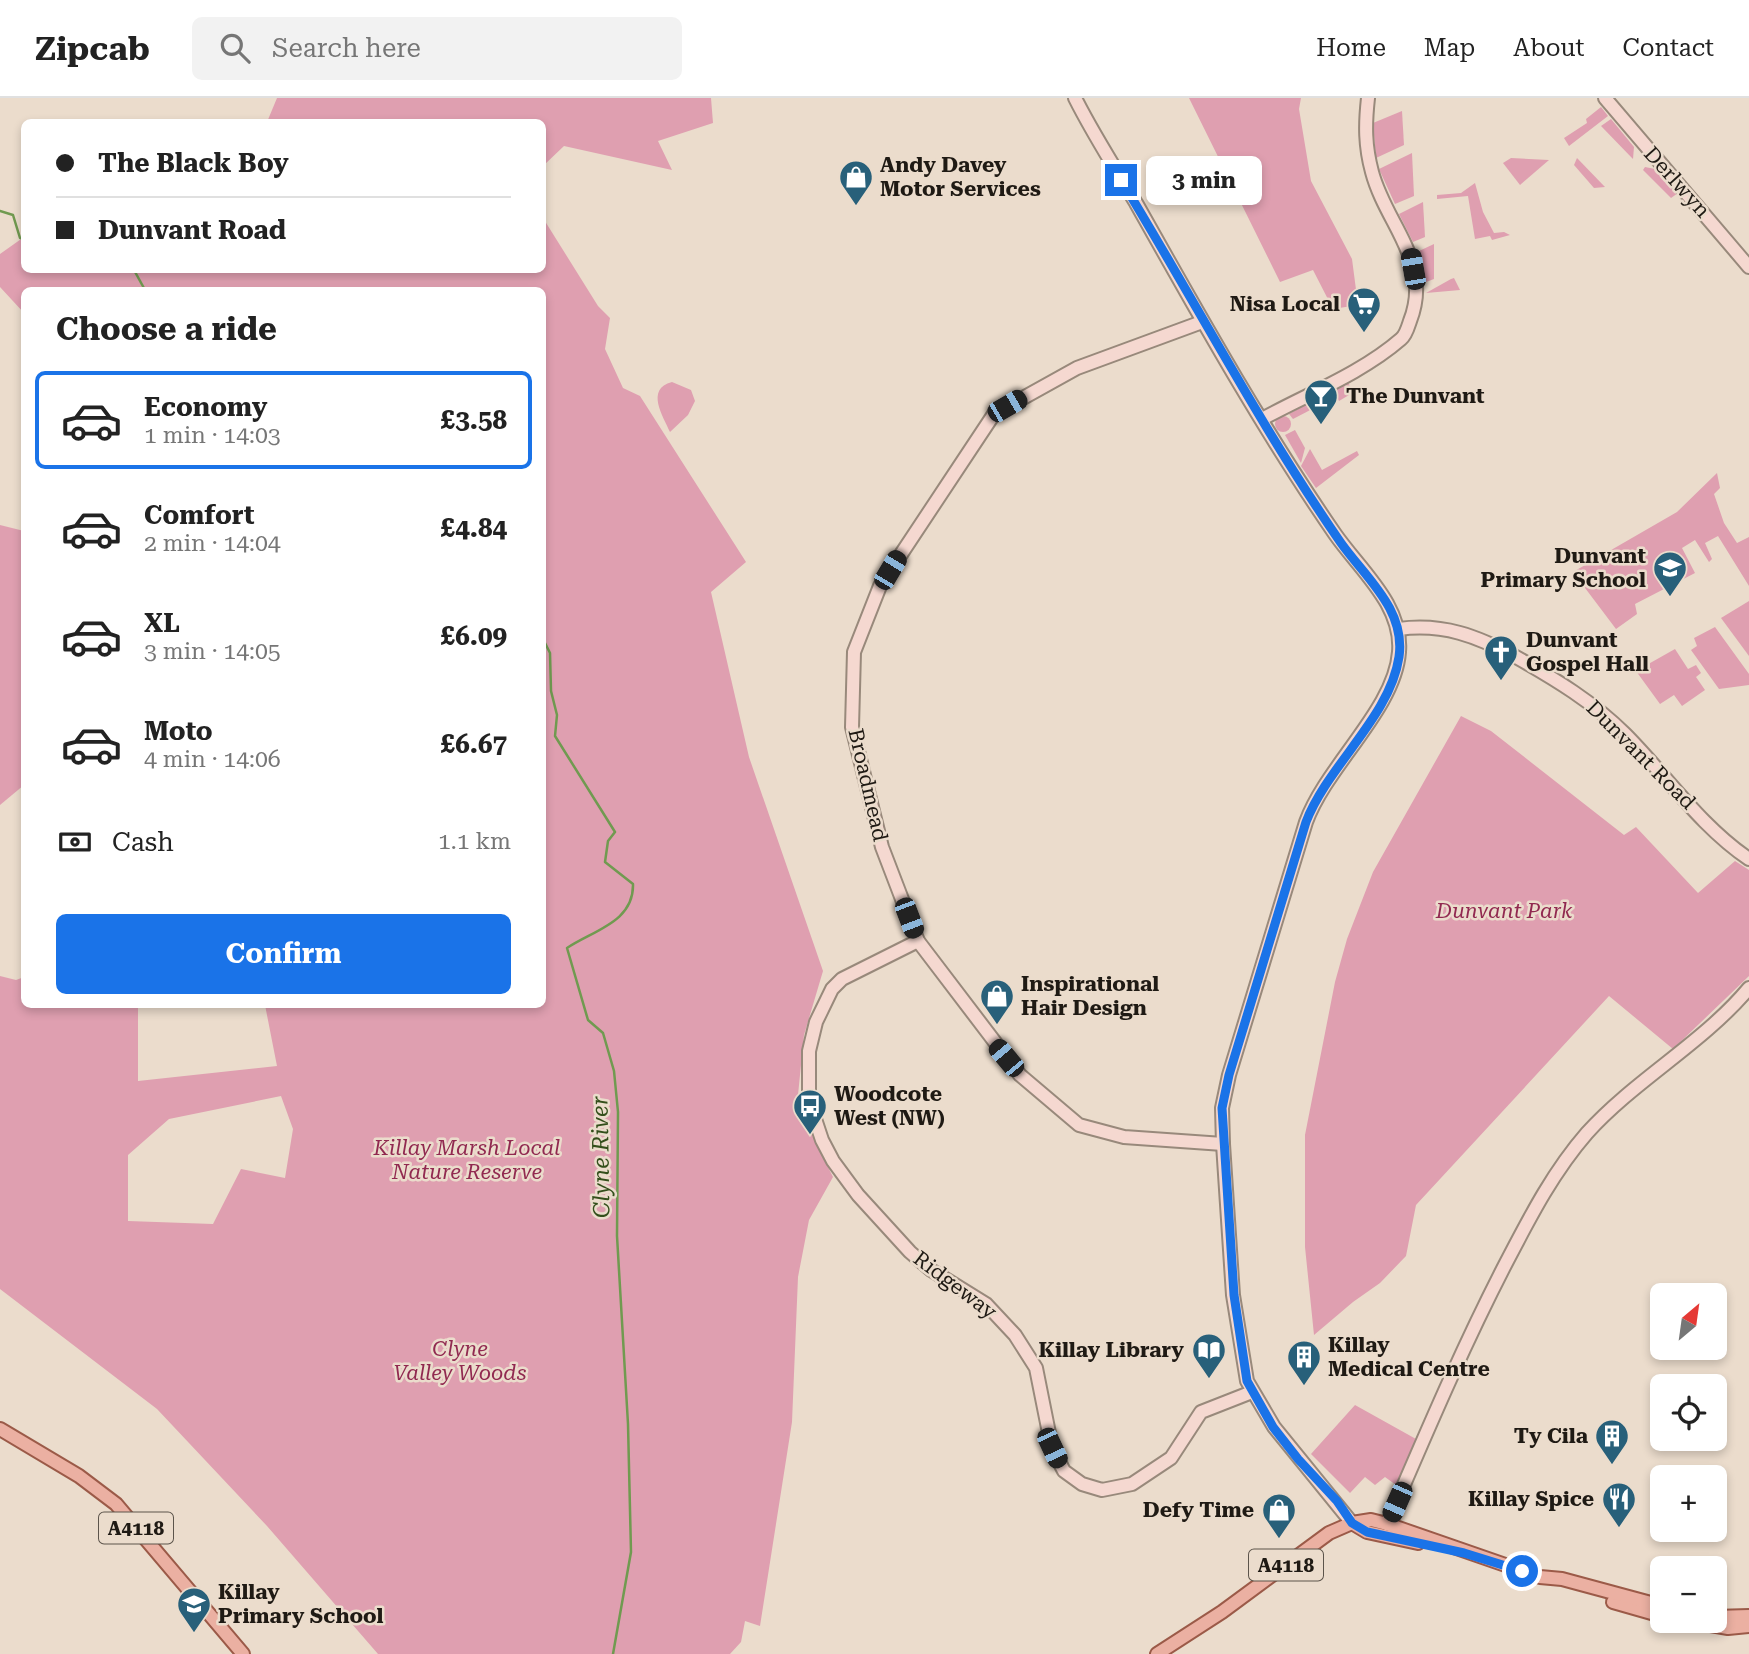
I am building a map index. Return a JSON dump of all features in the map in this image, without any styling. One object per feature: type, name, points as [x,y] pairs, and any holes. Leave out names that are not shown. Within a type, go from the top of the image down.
[{"type":"main road","name":"A4118","points":[[0,1429],[79,1476],[116,1504],[243,1654]]},
{"type":"main road","name":"A4118","points":[[1157,1654],[1222,1612],[1329,1533],[1352,1523],[1371,1520],[1540,1577],[1556,1585],[1650,1612]]},
{"type":"main road","name":"A4118","points":[[1352,1523],[1367,1532],[1464,1553]]},
{"type":"main road","name":"A4118","points":[[1540,1577],[1562,1580],[1650,1603]]},
{"type":"main road","points":[[1727,1617],[1749,1616]]},
{"type":"main road","points":[[1727,1628],[1749,1626]]},
{"type":"street","points":[[1075,98],[1202,322],[1308,495],[1392,610],[1399,629],[1399,655],[1390,686],[1322,786],[1306,822],[1225,1093],[1223,1144],[1235,1309],[1240,1346],[1252,1392],[1298,1459],[1337,1501],[1352,1523]]},
{"type":"street","points":[[1262,419],[1375,358],[1404,337],[1419,299],[1409,248],[1386,211],[1372,174],[1364,136],[1368,98]]},
{"type":"street","name":"Derlwyn","points":[[1605,98],[1749,267]]},
{"type":"street","name":"Broadmead","points":[[1202,322],[1077,368],[995,414],[880,586],[853,652],[852,727],[881,847],[918,942],[1020,1074],[1072,1121],[1124,1138],[1223,1144]]},
{"type":"street","name":"Dunvant Road","points":[[1399,629],[1455,630],[1504,651],[1563,684],[1623,732],[1728,843],[1749,859]]},
{"type":"street","name":"Ridgeway","points":[[918,942],[842,979],[832,989],[816,1022],[808,1051],[809,1101],[832,1161],[910,1252],[931,1270],[986,1304],[1015,1335],[1041,1380],[1052,1448],[1064,1471],[1082,1484],[1102,1490],[1117,1489],[1146,1477],[1176,1452],[1201,1412],[1252,1392]]},
{"type":"street","points":[[1387,1524],[1459,1356],[1546,1188],[1587,1133],[1714,1025],[1749,988]]},
{"type":"green space","points":[[277,98],[711,98],[713,123],[658,141],[672,170],[564,146],[546,163],[546,119],[268,119]]},
{"type":"green space","points":[[1189,98],[1301,98],[1299,109],[1311,181],[1352,259],[1358,305],[1333,309],[1313,270],[1280,282]]},
{"type":"green space","points":[[1601,107],[1608,116],[1569,146],[1564,138],[1587,123],[1586,119]]},
{"type":"green space","points":[[1402,111],[1404,145],[1376,158],[1373,123]]},
{"type":"green space","points":[[1611,119],[1634,147],[1633,159],[1601,126]]},
{"type":"green space","points":[[1412,153],[1414,196],[1395,204],[1379,169]]},
{"type":"green space","points":[[1511,158],[1549,160],[1520,185],[1503,163]]},
{"type":"green space","points":[[1577,158],[1605,187],[1594,188],[1574,165]]},
{"type":"green space","points":[[1645,167],[1655,169],[1678,193],[1671,198],[1643,170]]},
{"type":"green space","points":[[1475,183],[1483,212],[1494,233],[1504,232],[1510,235],[1492,240],[1490,236],[1475,239],[1468,196],[1437,199],[1437,195],[1461,193]]},
{"type":"green space","points":[[1423,202],[1425,237],[1413,242],[1399,214]]},
{"type":"green space","name":"Clyne Valley Woods","points":[[546,223],[598,306],[610,318],[605,349],[623,388],[640,396],[746,562],[711,592],[749,757],[823,971],[804,1035],[797,1105],[833,1177],[809,1220],[798,1277],[792,1422],[760,1626],[745,1621],[741,1642],[730,1654],[378,1654],[267,1526],[157,1409],[0,1289],[0,976],[16,980],[21,978],[21,1008],[138,1008],[138,1081],[277,1066],[266,1008],[546,1008],[546,287],[21,287],[21,310],[0,287],[0,254],[21,239],[21,273],[546,273]],"holes":[[[281,1096],[293,1129],[285,1178],[241,1169],[213,1224],[128,1221],[128,1155],[169,1119]]]},
{"type":"green space","points":[[1434,244],[1434,279],[1426,282],[1419,251]]},
{"type":"green space","points":[[1454,278],[1460,290],[1426,293],[1451,279]]},
{"type":"green space","points":[[672,382],[691,390],[695,401],[688,415],[670,432],[660,411],[658,397],[659,391]]},
{"type":"green space","points":[[1348,383],[1354,392],[1339,401],[1334,391]]},
{"type":"green space","points":[[1314,400],[1318,406],[1293,419],[1289,414]]},
{"type":"green space","points":[[1283,416],[1289,418],[1289,430],[1283,432],[1277,430],[1275,424],[1277,418]]},
{"type":"green space","points":[[1295,430],[1305,448],[1301,463],[1285,435]]},
{"type":"green space","points":[[1310,449],[1322,470],[1357,451],[1359,455],[1316,488],[1301,466]]},
{"type":"green space","points":[[1717,473],[1720,488],[1714,494],[1724,523],[1737,543],[1749,537],[1749,586],[1718,536],[1705,543],[1712,559],[1709,562],[1695,540],[1682,548],[1695,573],[1635,604],[1637,614],[1616,629],[1573,572],[1677,512]]},
{"type":"green space","points":[[0,525],[21,530],[21,788],[0,805]]},
{"type":"green space","points":[[1749,601],[1749,656],[1721,618]]},
{"type":"green space","points":[[1715,627],[1749,674],[1749,685],[1719,689],[1691,650],[1697,646],[1694,638]]},
{"type":"green space","points":[[1675,649],[1688,669],[1696,665],[1701,673],[1696,677],[1705,690],[1682,706],[1674,695],[1660,704],[1636,671]]},
{"type":"green space","name":"Dunvant Park","points":[[1461,716],[1491,731],[1624,835],[1636,827],[1698,893],[1735,861],[1749,870],[1749,976],[1673,1049],[1609,996],[1416,1205],[1406,1256],[1380,1283],[1314,1335],[1305,1247],[1305,1135],[1335,982],[1347,939],[1373,872]]},
{"type":"green space","points":[[1355,1405],[1416,1439],[1396,1485],[1385,1477],[1375,1485],[1365,1477],[1350,1493],[1311,1454]]},
{"type":"waterway","points":[[0,211],[13,215],[21,238]]},
{"type":"waterway","points":[[136,273],[143,287]]},
{"type":"waterway","name":"Clyne River","points":[[546,645],[550,653],[551,691],[557,715],[555,736],[615,832],[608,841],[605,862],[633,884],[632,897],[620,916],[567,948],[588,1020],[603,1033],[614,1071],[618,1112],[617,1236],[628,1424],[631,1552],[613,1654]]},
{"type":"place","name":"Andy Davey Motor Services","points":[[856,207]]},
{"type":"place","name":"Nisa Local","points":[[1364,334]]},
{"type":"place","name":"The Dunvant","points":[[1321,426]]},
{"type":"place","name":"Dunvant Primary School","points":[[1670,598]]},
{"type":"place","name":"Dunvant Gospel Hall","points":[[1501,682]]},
{"type":"place","name":"Inspirational Hair Design","points":[[997,1026]]},
{"type":"place","name":"Woodcote West (NW)","points":[[810,1136]]},
{"type":"place","name":"Killay Library","points":[[1209,1380]]},
{"type":"place","name":"Killay Medical Centre","points":[[1304,1387]]},
{"type":"place","name":"Ty Cila","points":[[1612,1466]]},
{"type":"place","name":"Killay Spice","points":[[1619,1529]]},
{"type":"place","name":"Defy Time","points":[[1279,1540]]},
{"type":"place","name":"Killay Primary School","points":[[194,1634]]},
{"type":"route","points":[[1121,180],[1286,461],[1353,559],[1392,610],[1399,629],[1399,655],[1385,697],[1322,786],[1306,822],[1225,1093],[1222,1108],[1223,1144],[1232,1275],[1247,1381],[1273,1427],[1337,1501],[1352,1523],[1367,1532],[1464,1553],[1522,1571]]},
{"type":"park label","name":"Killay Marsh Local Nature Reserve","points":[[467,1160]]}]
